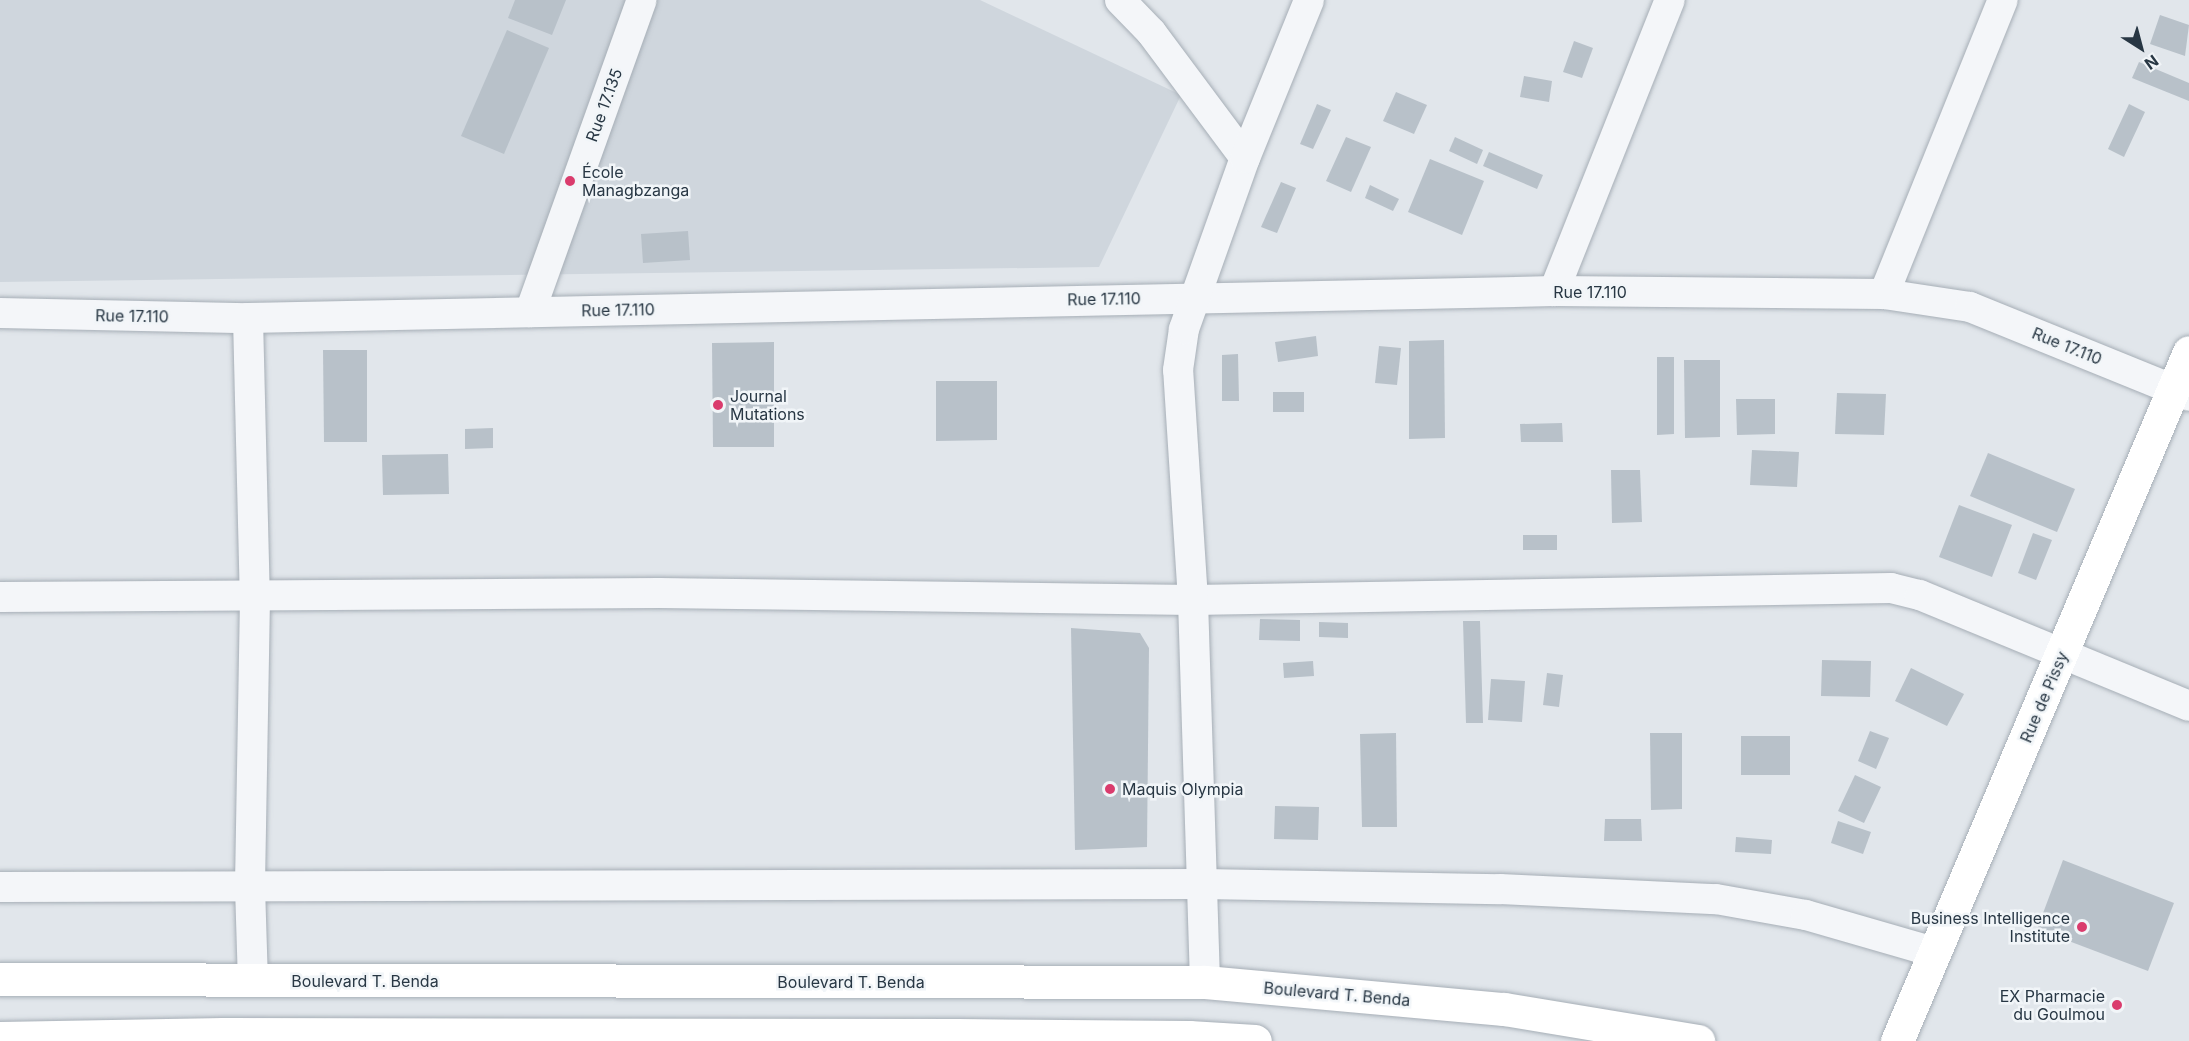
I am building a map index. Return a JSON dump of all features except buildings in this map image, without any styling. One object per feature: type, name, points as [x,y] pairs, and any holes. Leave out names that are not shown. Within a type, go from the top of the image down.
[{"type":"main road","name":"Rue de Pissy","points":[[1897,1041],[2063,654],[2181,393],[2189,352]]},
{"type":"main road","name":"Boulevard T. Benda","points":[[0,979],[1205,982],[1504,1009],[1698,1041]]},
{"type":"main road","points":[[0,1038],[1177,1036],[1255,1041]]},
{"type":"street","name":"Rue 17.135","points":[[530,312],[642,0]]},
{"type":"street","points":[[1120,0],[1151,32],[1245,158]]},
{"type":"street","points":[[1205,982],[1193,600],[1178,370],[1184,329],[1245,158],[1309,0]]},
{"type":"street","points":[[1554,291],[1670,0]]},
{"type":"street","points":[[1884,294],[2003,0]]},
{"type":"street","name":"Rue 17.110","points":[[0,313],[248,318],[1554,291],[1884,294],[1970,308],[2181,393]]},
{"type":"street","points":[[248,318],[255,598],[250,887],[253,981]]},
{"type":"street","points":[[0,597],[255,598],[659,593],[1193,600],[1890,588],[1920,595],[2189,706]]},
{"type":"street","points":[[0,886],[1203,884],[1500,889],[1716,899],[1806,915],[1934,952]]},
{"type":"shaded area","name":"École Managbzanga","points":[[0,0],[980,0],[1181,95],[1099,267],[0,282]]},
{"type":"place","name":"École Managbzanga","points":[[570,181]]},
{"type":"place","name":"Journal Mutations","points":[[718,405]]},
{"type":"place","name":"Maquis Olympia","points":[[1110,789]]},
{"type":"place","name":"Business Intelligence Institute","points":[[2082,927]]},
{"type":"place","name":"EX Pharmacie du Goulmou","points":[[2117,1005]]}]
